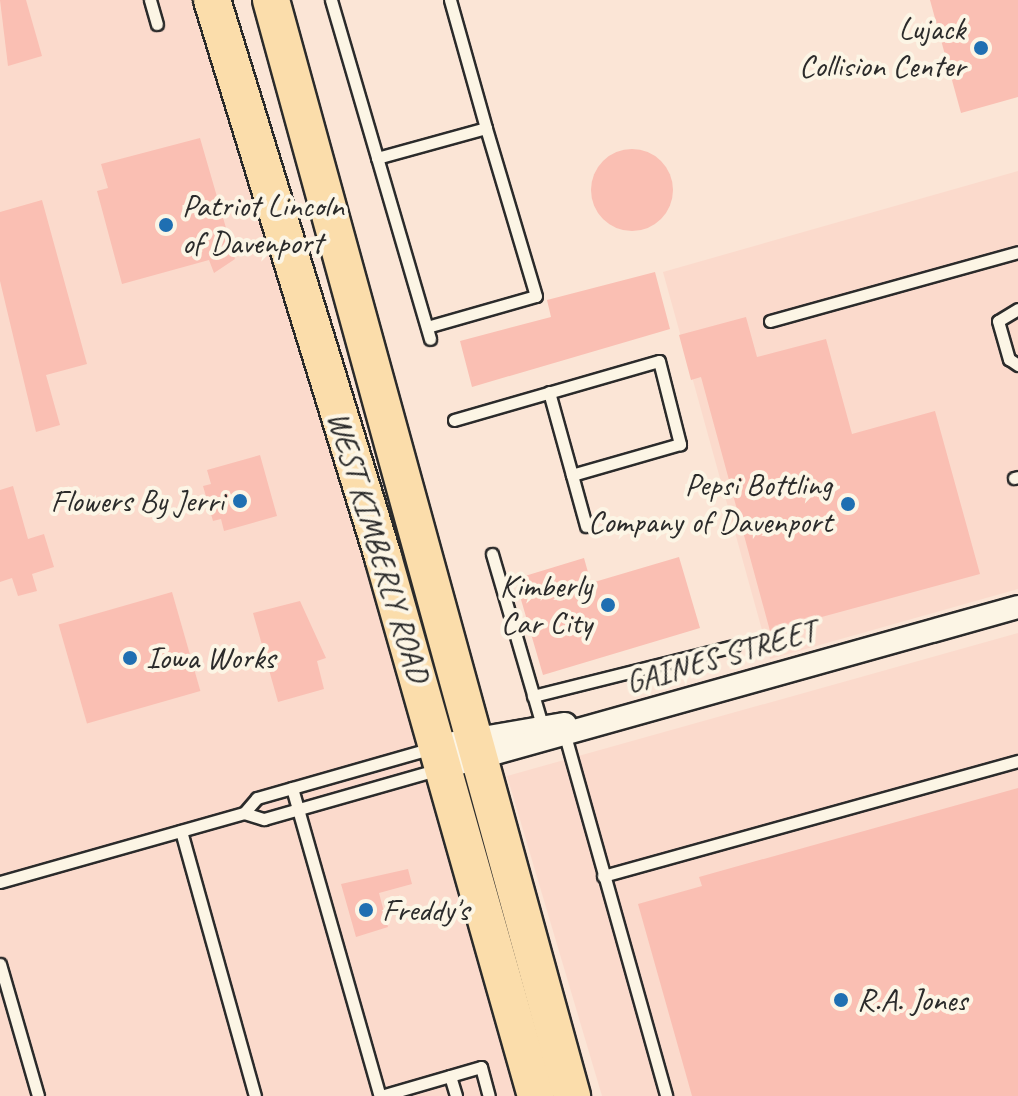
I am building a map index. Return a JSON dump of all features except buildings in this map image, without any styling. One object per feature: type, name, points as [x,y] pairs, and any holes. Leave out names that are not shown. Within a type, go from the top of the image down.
[{"type":"main road","name":"WEST KIMBERLY ROAD","points":[[212,0],[439,757],[536,1096]]},
{"type":"main road","name":"WEST KIMBERLY ROAD","points":[[271,0],[572,1096]]},
{"type":"street","name":"GAINES STREET","points":[[439,757],[614,720],[1018,607]]},
{"type":"lane","points":[[150,0],[157,24]]},
{"type":"lane","points":[[331,0],[428,333],[536,296],[450,0]]},
{"type":"lane","points":[[377,158],[486,128]]},
{"type":"lane","points":[[770,321],[1018,252]]},
{"type":"lane","points":[[1018,309],[998,321],[1009,359],[1018,365]]},
{"type":"lane","points":[[454,420],[659,361],[680,444],[572,475]]},
{"type":"lane","points":[[549,392],[586,526]]},
{"type":"lane","points":[[492,554],[533,696],[553,731],[603,876],[666,1096]]},
{"type":"lane","points":[[533,696],[734,646]]},
{"type":"lane","points":[[244,813],[257,798],[439,757]]},
{"type":"lane","points":[[0,882],[244,813],[264,819],[439,757]]},
{"type":"lane","points":[[603,876],[1018,761]]},
{"type":"lane","points":[[292,788],[381,1096],[481,1067],[489,1096]]},
{"type":"lane","points":[[181,831],[255,1096]]},
{"type":"lane","points":[[0,964],[38,1096]]},
{"type":"lane","points":[[450,1076],[456,1096]]},
{"type":"shaded area","points":[[0,0],[212,0],[536,1096],[0,1096]]},
{"type":"shaded area","points":[[1018,171],[1018,589],[770,659],[663,272]]},
{"type":"shaded area","points":[[1018,633],[1018,1096],[602,1096],[507,776]]},
{"type":"place","name":"Lujack Collision Center","points":[[981,48]]},
{"type":"place","name":"Patriot Lincoln of Davenport","points":[[166,225]]},
{"type":"place","name":"Flowers By Jerri","points":[[240,501]]},
{"type":"place","name":"Pepsi Bottling Company of Davenport","points":[[848,504]]},
{"type":"place","name":"Kimberly Car City","points":[[608,605]]},
{"type":"place","name":"Iowa Works","points":[[130,658]]},
{"type":"place","name":"Freddy's","points":[[366,910]]},
{"type":"place","name":"R.A. Jones","points":[[841,1000]]}]
